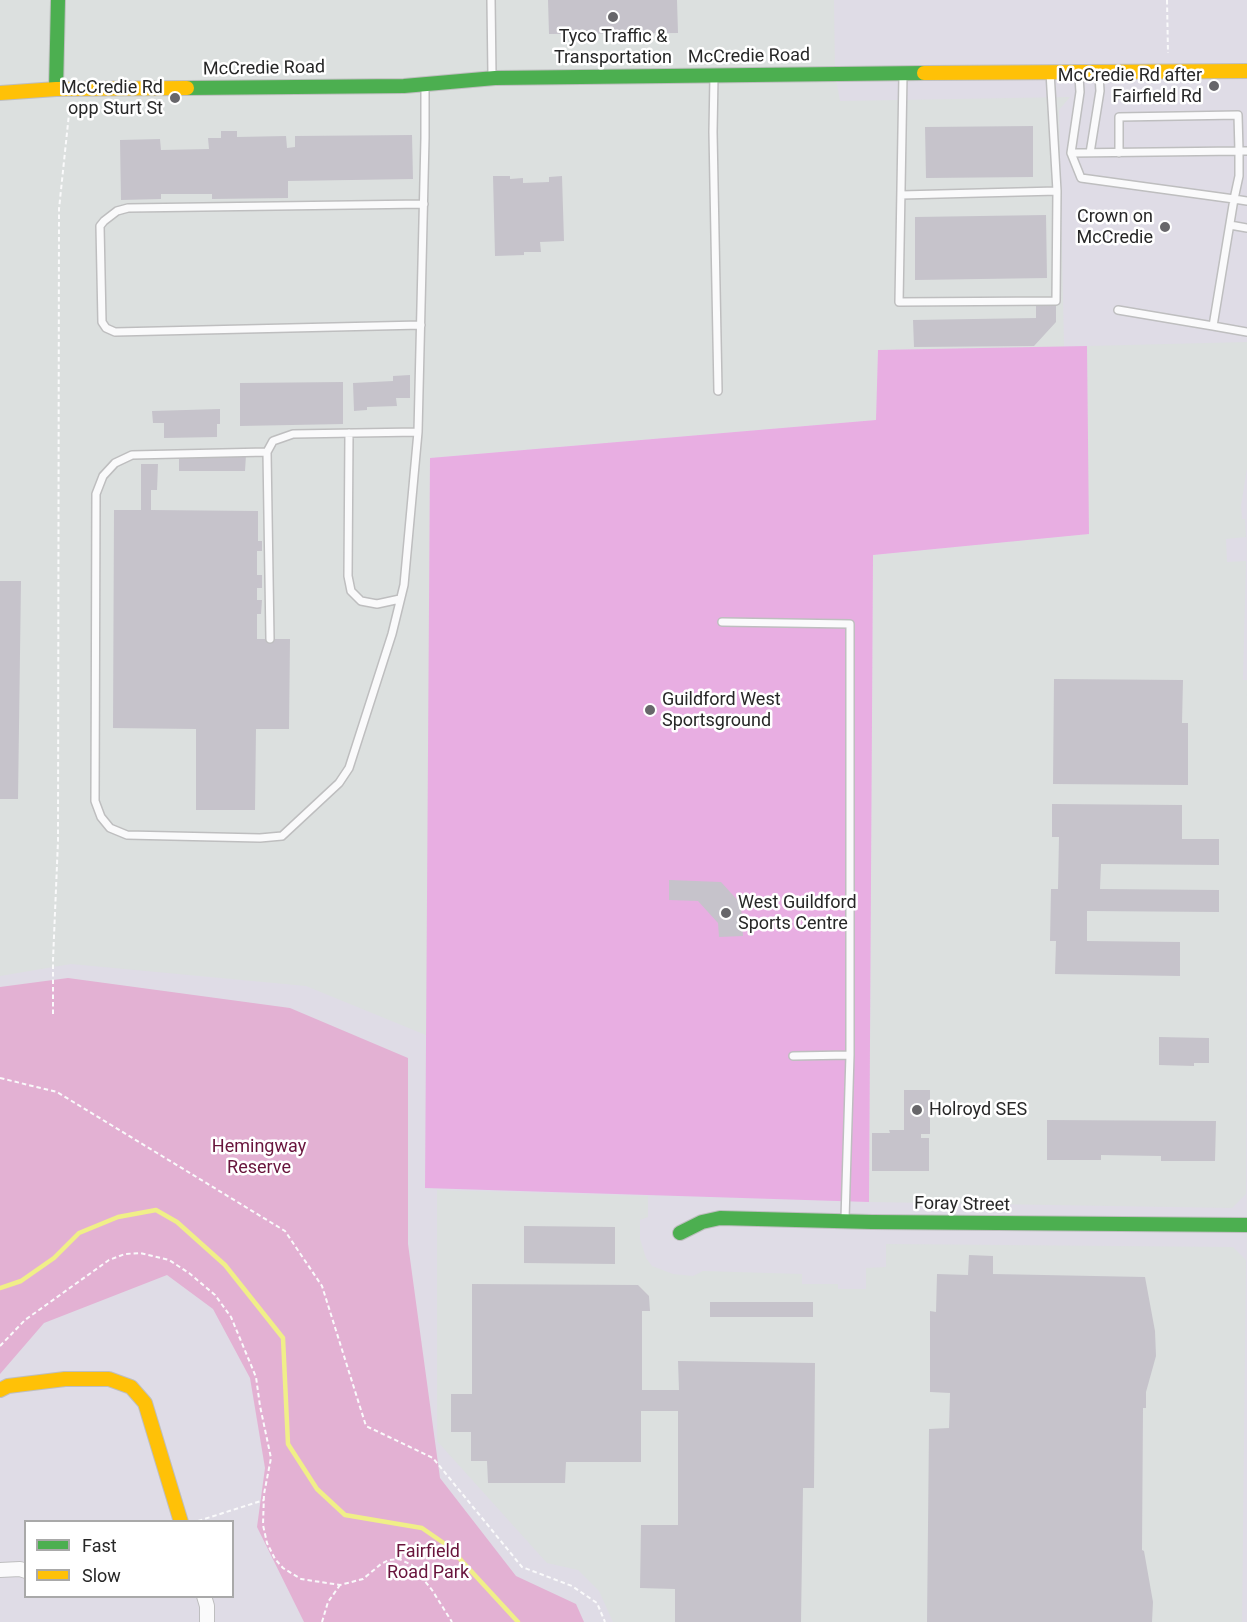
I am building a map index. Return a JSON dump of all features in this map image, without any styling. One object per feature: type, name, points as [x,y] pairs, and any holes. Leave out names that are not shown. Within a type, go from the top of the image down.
[{"type":"street","points":[[58,0],[63,89]]},
{"type":"street","name":"McCredie Road","points":[[0,93],[63,89],[425,84],[492,78],[1050,71],[1079,73],[1247,71]]},
{"type":"street","name":"Foray Street","points":[[680,1233],[702,1222],[720,1218],[1247,1225]]},
{"type":"street","points":[[0,1390],[8,1386],[65,1379],[109,1380],[130,1387],[145,1402],[181,1520]]},
{"type":"street","points":[[0,1570],[24,1570]]},
{"type":"street","points":[[205,1598],[207,1622]]},
{"type":"lane","points":[[491,0],[492,78]]},
{"type":"lane","points":[[903,73],[899,302],[1056,301],[1057,191],[1050,71]]},
{"type":"lane","points":[[1079,73],[1080,92],[1071,153],[1081,178],[1247,201]]},
{"type":"lane","points":[[1090,153],[1100,91],[1099,73]]},
{"type":"lane","points":[[714,75],[712,132],[718,391]]},
{"type":"lane","points":[[267,452],[132,455],[115,463],[103,476],[96,494],[95,801],[101,817],[110,828],[127,836],[260,838],[282,836],[339,783],[349,768],[392,634],[404,585],[418,432],[425,84]]},
{"type":"lane","points":[[1213,326],[1243,151],[1238,115]]},
{"type":"lane","points":[[1119,153],[1119,117],[1247,115]]},
{"type":"lane","points":[[1071,153],[1243,151]]},
{"type":"lane","points":[[901,195],[1057,191]]},
{"type":"lane","points":[[421,325],[115,332],[106,328],[102,322],[100,226],[117,212],[128,208],[424,204]]},
{"type":"lane","points":[[1230,225],[1247,228]]},
{"type":"lane","points":[[1118,310],[1247,332]]},
{"type":"lane","points":[[270,639],[267,452],[273,441],[293,434],[418,432]]},
{"type":"lane","points":[[349,433],[348,576],[351,591],[361,601],[377,604],[400,598]]},
{"type":"lane","points":[[722,622],[850,624],[850,1055],[845,1221]]},
{"type":"lane","points":[[793,1056],[850,1055]]},
{"type":"path","points":[[1167,0],[1168,53]]},
{"type":"path","points":[[54,1014],[53,960],[58,829],[59,209],[63,89]]},
{"type":"path","points":[[0,1078],[57,1092],[285,1231],[322,1286],[366,1426],[433,1458],[522,1566],[572,1586],[581,1592],[597,1603],[605,1622]]},
{"type":"path","points":[[0,1346],[25,1320],[109,1260],[125,1254],[140,1253],[169,1260],[215,1295],[231,1317],[251,1361],[271,1458],[264,1500],[263,1525],[267,1544],[275,1559],[283,1568],[301,1579],[340,1585],[363,1579],[381,1564],[399,1559],[412,1565],[432,1590],[452,1622]]},
{"type":"path","points":[[198,1520],[264,1500]]},
{"type":"path","points":[[322,1622],[328,1602],[340,1585]]},
{"type":"shaded area","points":[[0,0],[834,0],[835,73],[840,101],[1070,97],[1059,110],[1064,347],[878,350],[876,420],[430,458],[438,1040],[306,986],[71,964],[0,976]]},
{"type":"shaded area","points":[[1247,342],[1247,468],[1241,506],[1242,519],[1245,519],[1246,537],[1226,539],[1227,562],[1246,561],[1243,680],[1247,680],[1246,1194],[1232,1208],[869,1202],[873,555],[1088,534],[1087,346]]},
{"type":"shaded area","name":"Guildford West Sportsground","points":[[1087,346],[1089,534],[873,555],[869,1202],[425,1188],[430,458],[876,420],[878,350]]},
{"type":"shaded area","points":[[437,1190],[648,1196],[648,1217],[640,1220],[640,1239],[646,1258],[652,1266],[673,1274],[693,1276],[703,1271],[802,1274],[802,1284],[838,1284],[838,1289],[866,1289],[866,1268],[886,1267],[886,1244],[1233,1247],[1246,1260],[1242,1622],[613,1622],[599,1591],[578,1570],[547,1563],[437,1441]]},
{"type":"green space","name":"Hemingway Reserve","points":[[68,978],[290,1008],[408,1058],[408,1244],[440,1478],[516,1576],[576,1604],[584,1622],[304,1622],[257,1527],[265,1468],[250,1378],[213,1309],[167,1275],[44,1323],[0,1374],[0,987]]},
{"type":"building","name":"Tyco Traffic & Transportation","points":[[548,0],[677,0],[678,33],[549,34]]},
{"type":"building","points":[[1033,126],[1033,177],[926,178],[925,127]]},
{"type":"building","points":[[221,131],[237,131],[237,137],[286,136],[287,148],[295,147],[295,136],[412,135],[413,179],[288,181],[288,198],[212,199],[212,194],[161,194],[161,199],[121,200],[120,140],[160,139],[161,150],[209,149],[208,138],[221,138]]},
{"type":"building","points":[[493,176],[510,176],[510,179],[523,178],[523,183],[549,182],[549,177],[562,176],[564,241],[540,242],[541,252],[495,256]]},
{"type":"building","points":[[1046,215],[1047,278],[915,280],[915,217]]},
{"type":"building","points":[[1036,306],[1056,306],[1056,322],[1034,346],[914,347],[913,320],[1036,318]]},
{"type":"building","points":[[410,375],[410,398],[396,398],[397,406],[367,407],[367,410],[354,411],[353,383],[393,381],[393,376]]},
{"type":"building","points":[[343,382],[343,424],[240,426],[240,383]]},
{"type":"building","points":[[220,409],[217,437],[164,438],[164,423],[153,423],[152,411]]},
{"type":"building","points":[[179,455],[246,455],[245,471],[179,471]]},
{"type":"building","points":[[141,464],[158,464],[157,490],[151,490],[151,510],[258,511],[258,541],[262,541],[262,551],[257,551],[257,575],[262,575],[262,588],[257,588],[257,600],[262,600],[261,614],[257,614],[257,639],[290,639],[289,729],[256,729],[255,810],[196,810],[196,729],[113,728],[114,510],[141,510]]},
{"type":"building","points":[[0,581],[21,581],[18,799],[0,799]]},
{"type":"building","points":[[1054,679],[1183,680],[1182,723],[1188,723],[1188,785],[1053,784]]},
{"type":"building","points":[[1052,804],[1182,805],[1182,839],[1219,839],[1219,865],[1101,864],[1100,889],[1219,890],[1219,912],[1087,911],[1087,941],[1180,942],[1180,976],[1055,974],[1056,941],[1050,941],[1051,889],[1058,889],[1059,837],[1052,837]]},
{"type":"building","name":"West Guildford Sports Centre","points":[[669,880],[721,882],[741,904],[743,936],[719,937],[718,923],[698,901],[669,900]]},
{"type":"building","points":[[1159,1037],[1209,1038],[1209,1063],[1194,1063],[1194,1066],[1159,1065]]},
{"type":"building","name":"Holroyd SES","points":[[904,1090],[930,1090],[930,1134],[921,1134],[921,1138],[929,1138],[929,1171],[872,1171],[872,1133],[904,1130]]},
{"type":"building","points":[[1047,1120],[1216,1121],[1215,1161],[1161,1161],[1161,1156],[1101,1155],[1101,1160],[1047,1160]]},
{"type":"building","points":[[524,1226],[615,1227],[615,1264],[524,1263]]},
{"type":"building","points":[[969,1255],[993,1256],[993,1274],[1145,1277],[1155,1331],[1156,1356],[1146,1392],[1146,1408],[1143,1408],[1142,1550],[1153,1602],[1152,1622],[927,1622],[929,1429],[949,1428],[950,1393],[930,1392],[930,1311],[936,1312],[937,1274],[968,1275]]},
{"type":"building","points":[[472,1284],[638,1285],[649,1296],[650,1311],[642,1311],[642,1390],[679,1390],[678,1361],[815,1363],[814,1488],[803,1488],[801,1622],[675,1622],[675,1589],[640,1588],[641,1525],[678,1525],[678,1411],[641,1411],[641,1462],[566,1462],[565,1483],[488,1483],[487,1461],[471,1461],[471,1432],[451,1432],[451,1394],[472,1394]]},
{"type":"building","points":[[710,1302],[813,1302],[813,1317],[710,1317]]},
{"type":"waterway","points":[[0,1288],[21,1281],[54,1258],[79,1233],[118,1217],[156,1210],[177,1222],[225,1265],[283,1338],[288,1444],[317,1489],[345,1515],[422,1528],[448,1546],[518,1622]]},
{"type":"traffic: fast","points":[[56,89],[58,0]]},
{"type":"traffic: fast","points":[[187,88],[404,86],[495,78],[924,73]]},
{"type":"traffic: fast","points":[[680,1233],[702,1222],[720,1218],[872,1222],[1247,1225]]},
{"type":"traffic: slow","points":[[924,73],[1247,71]]},
{"type":"traffic: slow","points":[[0,93],[56,89],[187,88]]},
{"type":"traffic: slow","points":[[0,1390],[8,1386],[65,1379],[109,1379],[131,1387],[145,1403],[180,1520]]},
{"type":"place","name":"Tyco Traffic & Transportation","points":[[613,17]]},
{"type":"place","name":"McCredie Rd after Fairfield Rd","points":[[1214,86]]},
{"type":"place","name":"McCredie Rd opp Sturt St","points":[[175,98]]},
{"type":"place","name":"Crown on McCredie","points":[[1165,227]]},
{"type":"place","name":"Guildford West Sportsground","points":[[650,710]]},
{"type":"place","name":"West Guildford Sports Centre","points":[[726,913]]},
{"type":"place","name":"Holroyd SES","points":[[917,1110]]},
{"type":"park label","name":"Fairfield Road Park","points":[[428,1562]]}]
